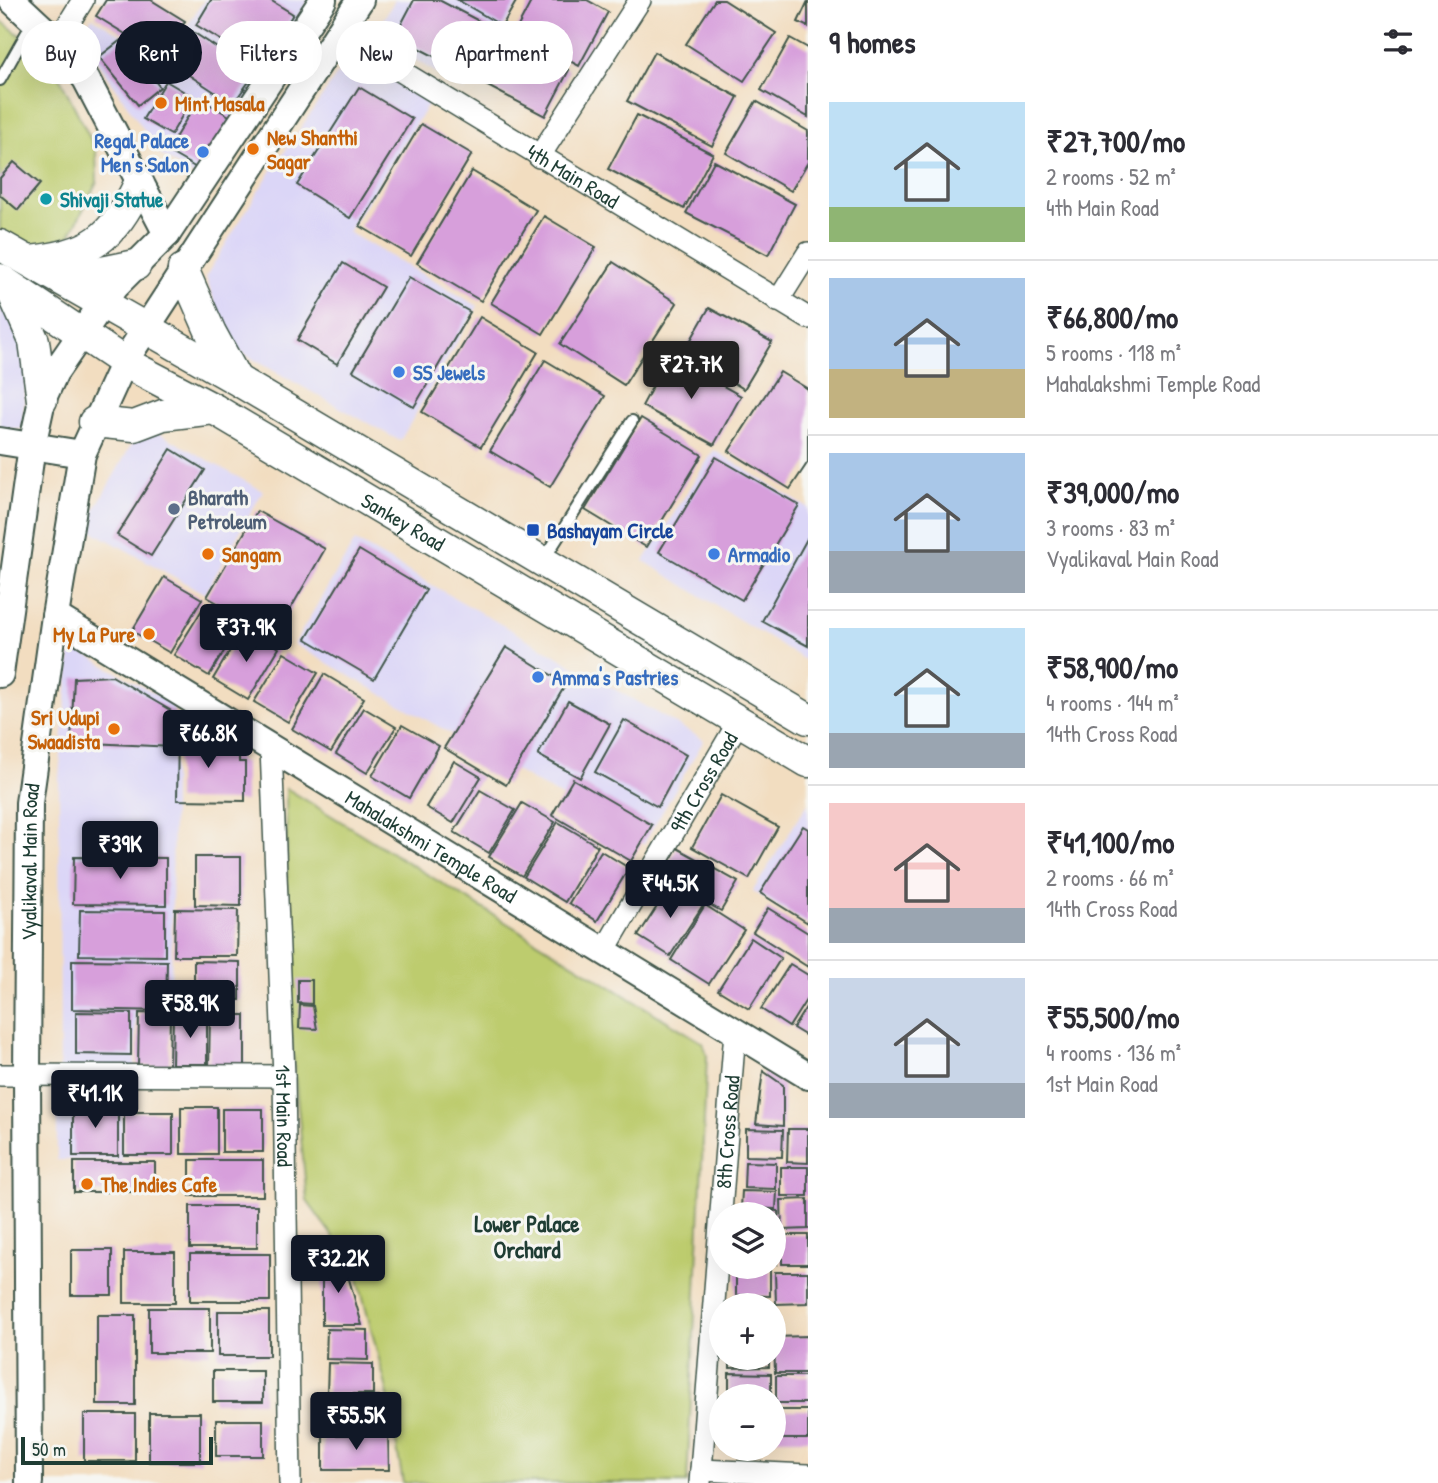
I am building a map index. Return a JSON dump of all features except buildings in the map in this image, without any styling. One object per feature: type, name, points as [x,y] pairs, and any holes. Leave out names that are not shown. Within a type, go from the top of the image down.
[{"type":"main road","points":[[30,261],[63,257],[91,245],[117,225],[139,184]]},
{"type":"main road","name":"Sankey Road","points":[[0,245],[237,380],[542,564],[808,719]]},
{"type":"main road","points":[[63,280],[136,265]]},
{"type":"main road","points":[[183,270],[211,333],[237,380]]},
{"type":"main road","points":[[4,282],[34,341],[42,400]]},
{"type":"main road","name":"Sankey Road","points":[[4,282],[124,362],[214,410],[808,762]]},
{"type":"main road","points":[[94,422],[134,426],[163,415],[214,410]]},
{"type":"street","points":[[12,0],[34,20]]},
{"type":"street","points":[[70,21],[83,0]]},
{"type":"street","points":[[0,674],[32,446],[42,400],[55,372],[102,303],[167,234],[323,0]]},
{"type":"street","name":"Vyalikaval Main Road","points":[[346,21],[360,0]]},
{"type":"street","points":[[539,157],[640,0]]},
{"type":"street","name":"Vyalikaval Main Road","points":[[29,1483],[29,803],[55,616],[82,454],[94,422],[124,362],[336,36]]},
{"type":"street","name":"4th Main Road","points":[[417,82],[808,318]]},
{"type":"street","points":[[89,84],[167,234]]},
{"type":"street","points":[[778,301],[808,253]]},
{"type":"street","points":[[0,440],[82,454]]},
{"type":"street","name":"Mahalakshmi Temple Road","points":[[55,616],[808,1076]]},
{"type":"street","name":"9th Cross Road","points":[[604,951],[739,721]]},
{"type":"street","name":"1st Main Road","points":[[271,748],[284,1076],[290,1483]]},
{"type":"street","name":"8th Cross Road","points":[[701,1477],[735,1031]]},
{"type":"street","points":[[0,1075],[284,1076]]},
{"type":"street","points":[[701,1477],[808,1475]]},
{"type":"lane","points":[[0,80],[34,20]]},
{"type":"lane","points":[[542,564],[632,421]]},
{"type":"shaded area","points":[[204,0],[309,0],[296,21],[216,21],[216,84],[257,84],[198,179],[161,155],[101,66],[101,22],[115,31],[115,84],[202,84],[202,21],[190,21]]},
{"type":"shaded area","points":[[395,0],[521,0],[508,21],[431,21],[431,69],[417,61],[417,21],[382,21]]},
{"type":"shaded area","points":[[336,76],[336,84],[399,84],[429,103],[348,232],[478,306],[400,441],[228,345],[206,276],[264,182]]},
{"type":"shaded area","points":[[454,84],[468,84],[464,90]]},
{"type":"shaded area","points":[[0,299],[29,342],[22,429],[0,428]]},
{"type":"shaded area","name":"Bharath Petroleum","points":[[143,424],[263,491],[205,594],[85,527]]},
{"type":"shaded area","points":[[714,450],[808,508],[808,662],[644,561]]},
{"type":"shaded area","points":[[355,541],[704,740],[644,844],[294,644]]},
{"type":"shaded area","points":[[71,646],[174,705],[171,1012],[136,1010],[135,1071],[60,1072],[59,777]]},
{"type":"shaded area","points":[[808,803],[808,925],[753,891]]},
{"type":"shaded area","points":[[57,1097],[122,1097],[122,1160],[57,1160]]},
{"type":"green space","points":[[0,20],[21,36],[21,84],[63,84],[96,150],[97,182],[70,236],[31,247],[0,231]]},
{"type":"green space","points":[[286,788],[703,1043],[707,1056],[687,1483],[403,1483],[387,1390],[355,1267],[307,1201],[289,1012]]},
{"type":"place","name":"Mint Masala","points":[[161,103]]},
{"type":"place","name":"New Shanthi Sagar","points":[[253,149]]},
{"type":"place","name":"Regal Palace Men's Salon","points":[[203,152]]},
{"type":"place","name":"Shivaji Statue","points":[[46,199]]},
{"type":"place","name":"SS Jewels","points":[[399,372]]},
{"type":"place","name":"Bharath Petroleum","points":[[174,509]]},
{"type":"place","name":"Bashayam Circle","points":[[533,530]]},
{"type":"place","name":"Sangam","points":[[208,554]]},
{"type":"place","name":"Armadio","points":[[714,554]]},
{"type":"place","name":"My La Pure","points":[[149,634]]},
{"type":"place","name":"Amma's Pastries","points":[[538,677]]},
{"type":"place","name":"Sri Udupi Swaadista","points":[[114,729]]},
{"type":"place","name":"The Indies Cafe","points":[[87,1184]]},
{"type":"district","name":"Lower Palace Orchard","points":[[527,1236]]}]
